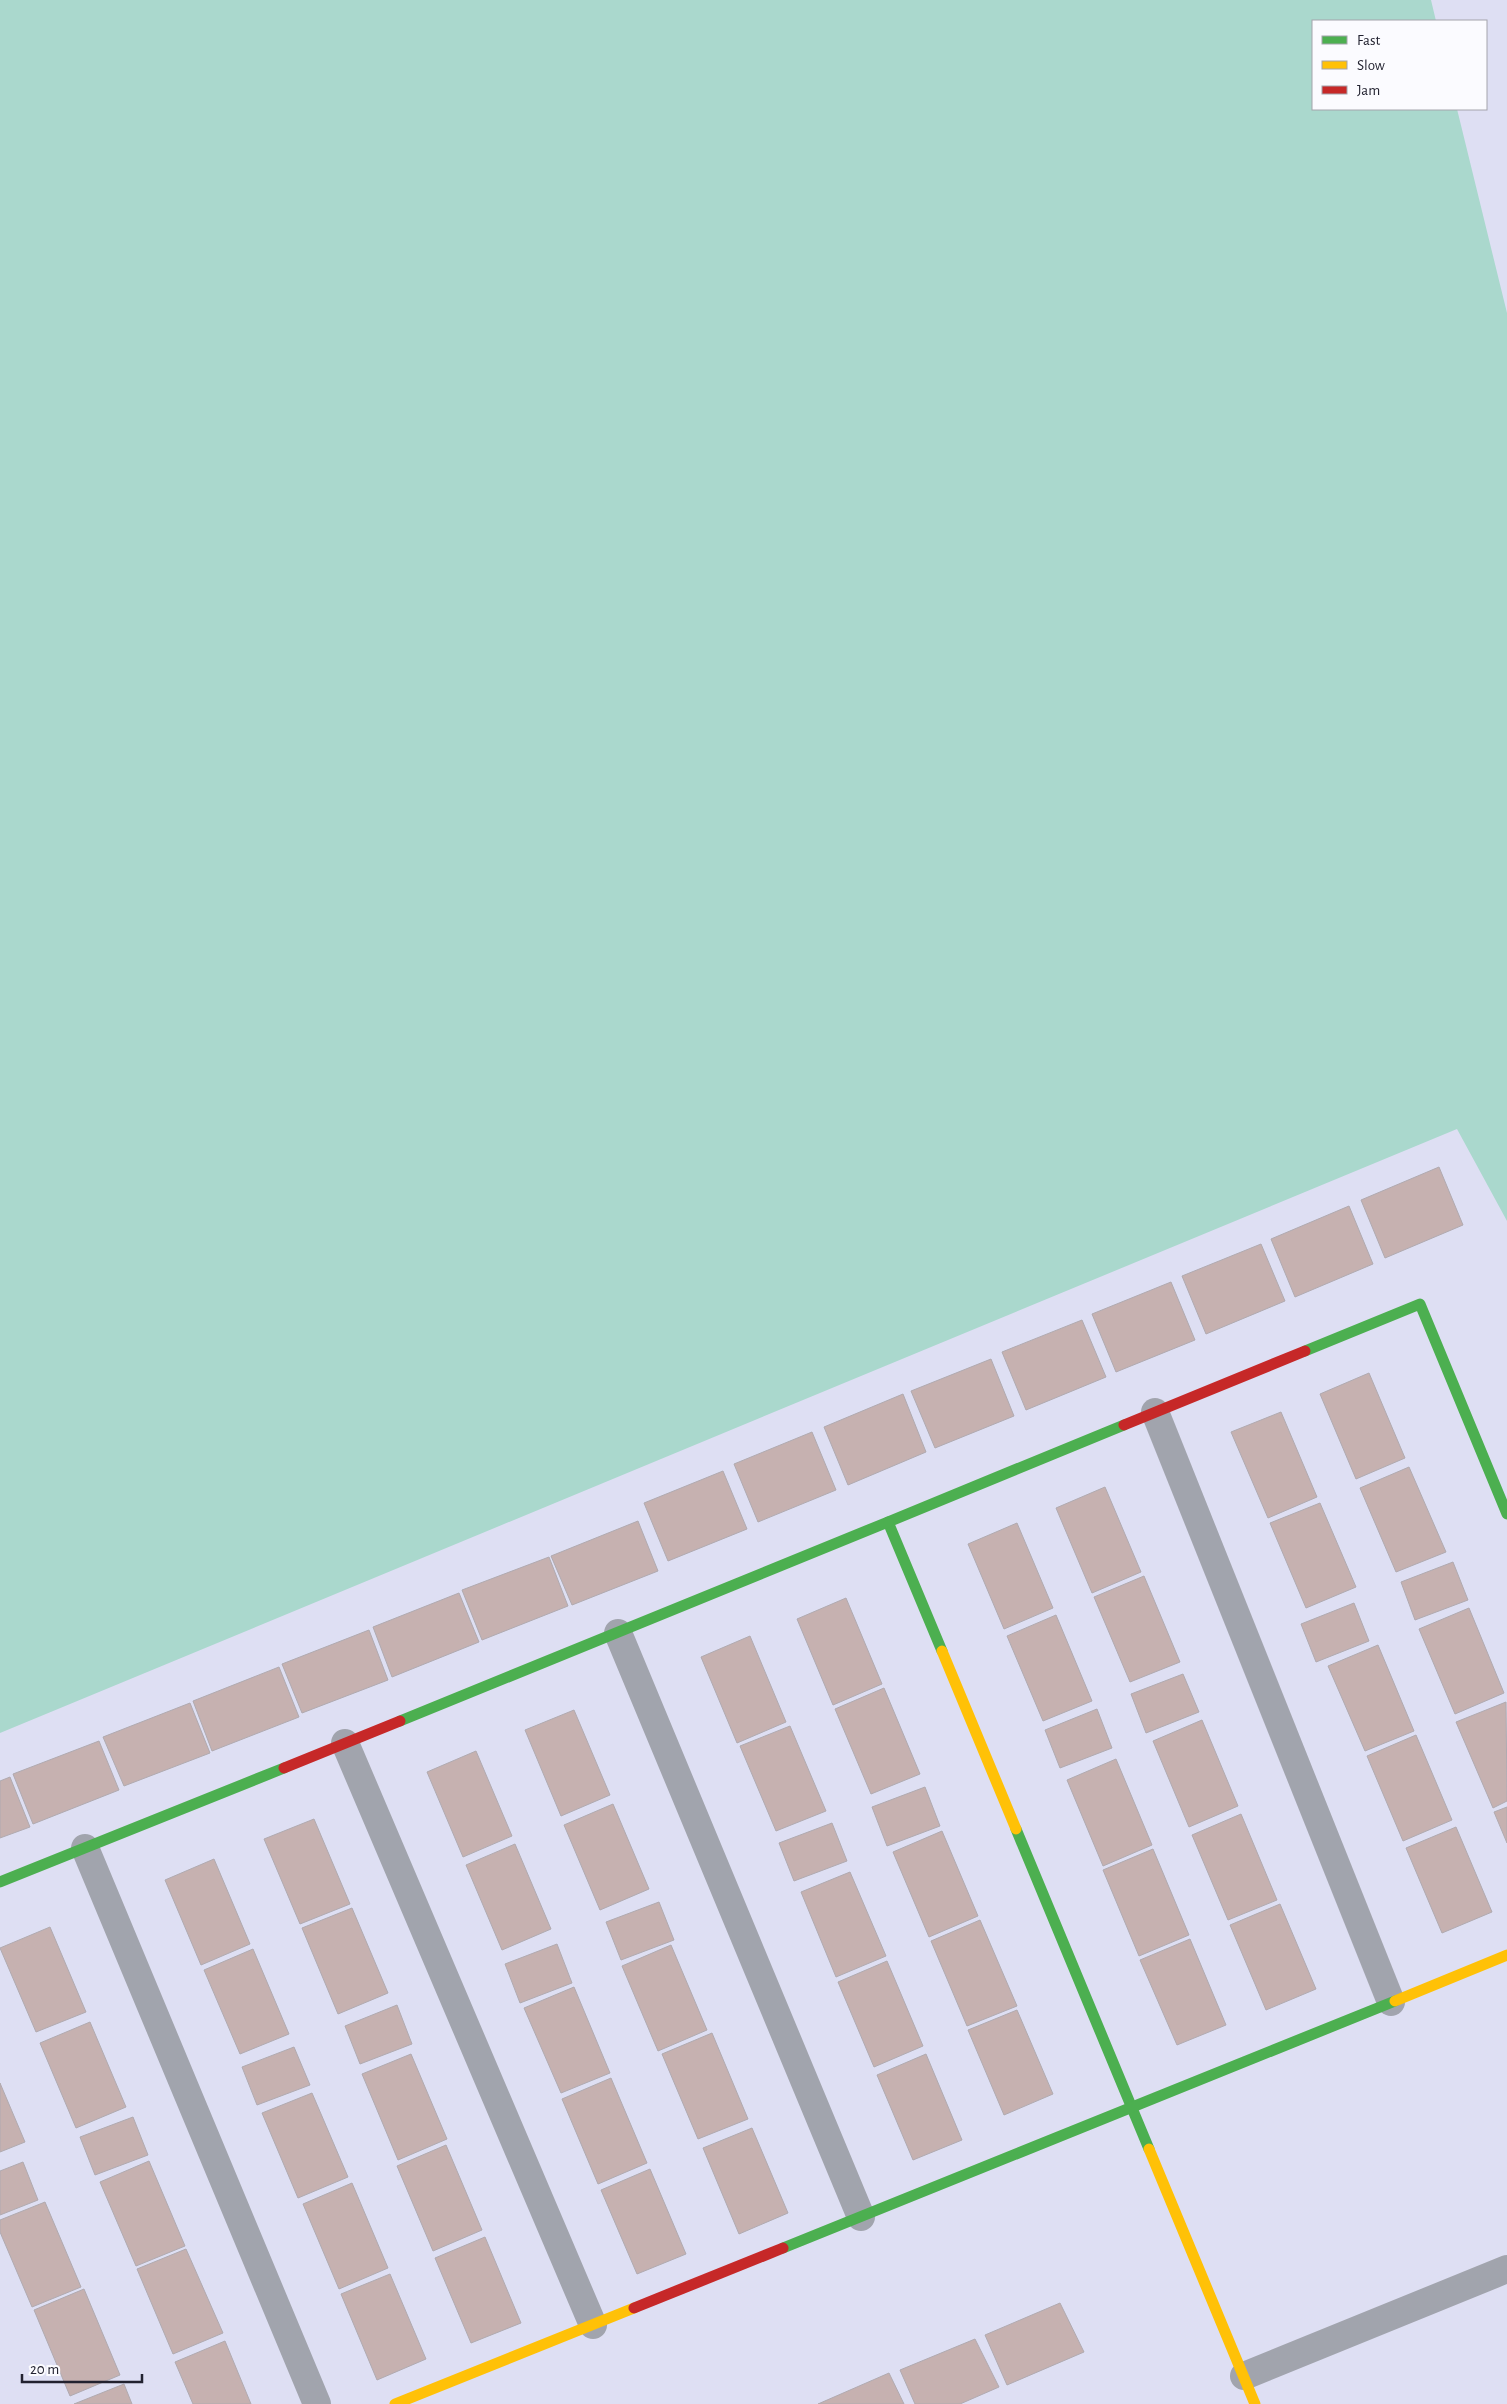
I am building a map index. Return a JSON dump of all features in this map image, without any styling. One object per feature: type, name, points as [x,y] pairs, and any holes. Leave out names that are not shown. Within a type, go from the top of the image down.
[{"type":"street","points":[[0,1882],[618,1634],[1420,1304],[1507,1514]]},
{"type":"street","points":[[1155,1412],[1391,2002]]},
{"type":"street","points":[[888,1522],[1255,2404]]},
{"type":"street","points":[[618,1634],[860,2217]]},
{"type":"street","points":[[345,1743],[593,2325]]},
{"type":"street","points":[[85,1848],[317,2404]]},
{"type":"street","points":[[395,2404],[1507,1955]]},
{"type":"street","points":[[1244,2376],[1507,2269]]},
{"type":"green space","points":[[0,0],[1431,0],[1436,20],[1312,20],[1312,110],[1457,110],[1507,313],[1507,1221],[1457,1129],[0,1733]]},
{"type":"building","points":[[1439,1167],[1463,1225],[1385,1258],[1361,1200]]},
{"type":"building","points":[[1349,1206],[1373,1264],[1295,1297],[1271,1239]]},
{"type":"building","points":[[1261,1244],[1285,1301],[1206,1334],[1182,1276]]},
{"type":"building","points":[[1171,1282],[1195,1340],[1116,1372],[1092,1314]]},
{"type":"building","points":[[1082,1320],[1106,1377],[1026,1410],[1002,1352]]},
{"type":"building","points":[[991,1359],[1014,1416],[935,1448],[911,1391]]},
{"type":"building","points":[[1369,1373],[1405,1458],[1356,1479],[1320,1394]]},
{"type":"building","points":[[903,1394],[926,1452],[848,1485],[824,1427]]},
{"type":"building","points":[[1281,1412],[1317,1497],[1268,1518],[1231,1432]]},
{"type":"building","points":[[812,1432],[836,1490],[758,1522],[734,1464]]},
{"type":"building","points":[[1409,1467],[1446,1552],[1396,1572],[1360,1488]]},
{"type":"building","points":[[723,1471],[747,1529],[668,1561],[644,1503]]},
{"type":"building","points":[[1105,1487],[1141,1572],[1092,1593],[1056,1508]]},
{"type":"building","points":[[1320,1503],[1356,1587],[1306,1608],[1270,1523]]},
{"type":"building","points":[[638,1521],[658,1571],[572,1605],[551,1556]]},
{"type":"building","points":[[1017,1523],[1053,1608],[1004,1629],[968,1544]]},
{"type":"building","points":[[549,1557],[568,1606],[482,1640],[462,1590]]},
{"type":"building","points":[[1453,1562],[1468,1600],[1415,1620],[1401,1582]]},
{"type":"building","points":[[1144,1576],[1180,1662],[1130,1682],[1094,1597]]},
{"type":"building","points":[[459,1593],[479,1642],[392,1677],[373,1627]]},
{"type":"building","points":[[846,1598],[882,1684],[833,1705],[797,1619]]},
{"type":"building","points":[[1354,1603],[1369,1641],[1316,1662],[1301,1624]]},
{"type":"building","points":[[1469,1608],[1504,1693],[1455,1714],[1419,1629]]},
{"type":"building","points":[[1056,1615],[1092,1701],[1043,1721],[1007,1636]]},
{"type":"building","points":[[369,1630],[388,1680],[302,1713],[282,1664]]},
{"type":"building","points":[[750,1636],[786,1722],[737,1743],[701,1657]]},
{"type":"building","points":[[1378,1645],[1414,1731],[1365,1751],[1328,1666]]},
{"type":"building","points":[[279,1667],[299,1717],[212,1751],[193,1701]]},
{"type":"building","points":[[1183,1674],[1199,1712],[1146,1733],[1131,1694]]},
{"type":"building","points":[[884,1688],[920,1774],[871,1794],[835,1709]]},
{"type":"building","points":[[1506,1702],[1507,1801],[1493,1808],[1456,1722]]},
{"type":"building","points":[[190,1703],[210,1753],[124,1786],[103,1737]]},
{"type":"building","points":[[1097,1709],[1112,1748],[1060,1768],[1045,1730]]},
{"type":"building","points":[[574,1710],[610,1795],[561,1816],[525,1730]]},
{"type":"building","points":[[1202,1720],[1238,1806],[1189,1827],[1153,1741]]},
{"type":"building","points":[[790,1726],[826,1811],[776,1831],[740,1746]]},
{"type":"building","points":[[1416,1735],[1452,1820],[1403,1841],[1367,1756]]},
{"type":"building","points":[[99,1741],[119,1790],[33,1824],[13,1774]]},
{"type":"building","points":[[476,1751],[512,1836],[463,1857],[427,1772]]},
{"type":"building","points":[[1116,1759],[1152,1845],[1103,1866],[1067,1780]]},
{"type":"building","points":[[10,1777],[30,1827],[0,1838],[0,1781]]},
{"type":"building","points":[[925,1787],[940,1826],[887,1846],[872,1807]]},
{"type":"building","points":[[613,1804],[649,1889],[600,1910],[564,1825]]},
{"type":"building","points":[[1507,1807],[1507,1843],[1494,1812]]},
{"type":"building","points":[[1241,1814],[1277,1900],[1228,1920],[1192,1835]]},
{"type":"building","points":[[314,1819],[350,1904],[300,1924],[264,1839]]},
{"type":"building","points":[[832,1823],[847,1861],[794,1881],[779,1843]]},
{"type":"building","points":[[1456,1827],[1492,1912],[1442,1933],[1406,1848]]},
{"type":"building","points":[[942,1831],[978,1916],[929,1937],[893,1852]]},
{"type":"building","points":[[515,1844],[551,1929],[502,1950],[466,1865]]},
{"type":"building","points":[[1153,1849],[1189,1935],[1139,1956],[1103,1870]]},
{"type":"building","points":[[214,1859],[250,1944],[201,1965],[165,1880]]},
{"type":"building","points":[[850,1872],[886,1956],[836,1977],[801,1892]]},
{"type":"building","points":[[659,1902],[674,1940],[621,1960],[606,1922]]},
{"type":"building","points":[[1280,1904],[1316,1989],[1266,2010],[1230,1925]]},
{"type":"building","points":[[352,1908],[388,1993],[338,2014],[302,1928]]},
{"type":"building","points":[[980,1920],[1017,2006],[967,2026],[931,1941]]},
{"type":"building","points":[[50,1927],[86,2012],[36,2032],[0,1948]]},
{"type":"building","points":[[1190,1939],[1226,2025],[1177,2045],[1140,1960]]},
{"type":"building","points":[[557,1944],[572,1983],[520,2003],[505,1964]]},
{"type":"building","points":[[671,1945],[707,2030],[658,2051],[622,1966]]},
{"type":"building","points":[[253,1949],[289,2034],[240,2054],[204,1970]]},
{"type":"building","points":[[887,1961],[923,2046],[874,2067],[838,1982]]},
{"type":"building","points":[[574,1987],[610,2073],[561,2093],[524,2008]]},
{"type":"building","points":[[397,2005],[412,2044],[360,2064],[345,2026]]},
{"type":"building","points":[[1017,2010],[1053,2094],[1004,2115],[968,2030]]},
{"type":"building","points":[[90,2022],[126,2107],[76,2128],[40,2043]]},
{"type":"building","points":[[712,2033],[748,2119],[698,2139],[662,2054]]},
{"type":"building","points":[[294,2047],[310,2085],[257,2105],[242,2067]]},
{"type":"building","points":[[411,2054],[447,2139],[398,2160],[362,2074]]},
{"type":"building","points":[[926,2054],[962,2140],[913,2160],[877,2075]]},
{"type":"building","points":[[611,2078],[647,2163],[598,2184],[562,2099]]},
{"type":"building","points":[[0,2083],[25,2142],[0,2152]]},
{"type":"building","points":[[312,2093],[348,2177],[298,2198],[262,2113]]},
{"type":"building","points":[[133,2117],[148,2155],[95,2175],[80,2137]]},
{"type":"building","points":[[752,2128],[788,2213],[739,2234],[703,2148]]},
{"type":"building","points":[[446,2145],[482,2230],[433,2251],[397,2166]]},
{"type":"building","points":[[149,2161],[185,2246],[136,2266],[100,2182]]},
{"type":"building","points":[[23,2162],[38,2200],[0,2215],[0,2171]]},
{"type":"building","points":[[650,2169],[686,2254],[637,2274],[601,2190]]},
{"type":"building","points":[[352,2183],[388,2268],[339,2289],[303,2204]]},
{"type":"building","points":[[45,2202],[81,2287],[32,2307],[0,2232],[0,2220]]},
{"type":"building","points":[[485,2237],[521,2323],[471,2343],[435,2258]]},
{"type":"building","points":[[186,2249],[223,2333],[173,2354],[137,2269]]},
{"type":"building","points":[[390,2274],[426,2359],[377,2380],[341,2294]]},
{"type":"building","points":[[84,2289],[120,2375],[70,2396],[34,2310]]},
{"type":"building","points":[[1060,2303],[1084,2352],[1007,2385],[985,2335]]},
{"type":"building","points":[[975,2339],[999,2387],[960,2404],[915,2404],[900,2370]]},
{"type":"building","points":[[225,2341],[251,2404],[193,2404],[175,2362]]},
{"type":"building","points":[[889,2373],[904,2404],[818,2404]]},
{"type":"building","points":[[124,2384],[132,2404],[74,2404]]},
{"type":"traffic: fast","points":[[1305,1351],[1420,1304],[1507,1514]]},
{"type":"traffic: fast","points":[[942,1651],[888,1522],[1124,1425]]},
{"type":"traffic: fast","points":[[400,1721],[888,1522]]},
{"type":"traffic: fast","points":[[0,1882],[284,1768]]},
{"type":"traffic: fast","points":[[1016,1829],[1149,2149]]},
{"type":"traffic: fast","points":[[783,2248],[1395,2001]]},
{"type":"traffic: slow","points":[[942,1651],[1016,1829]]},
{"type":"traffic: slow","points":[[1395,2001],[1507,1955]]},
{"type":"traffic: slow","points":[[1149,2149],[1255,2404]]},
{"type":"traffic: slow","points":[[395,2404],[634,2308]]},
{"type":"traffic: jam","points":[[1124,1425],[1305,1351]]},
{"type":"traffic: jam","points":[[284,1768],[400,1721]]},
{"type":"traffic: jam","points":[[634,2308],[783,2248]]}]
